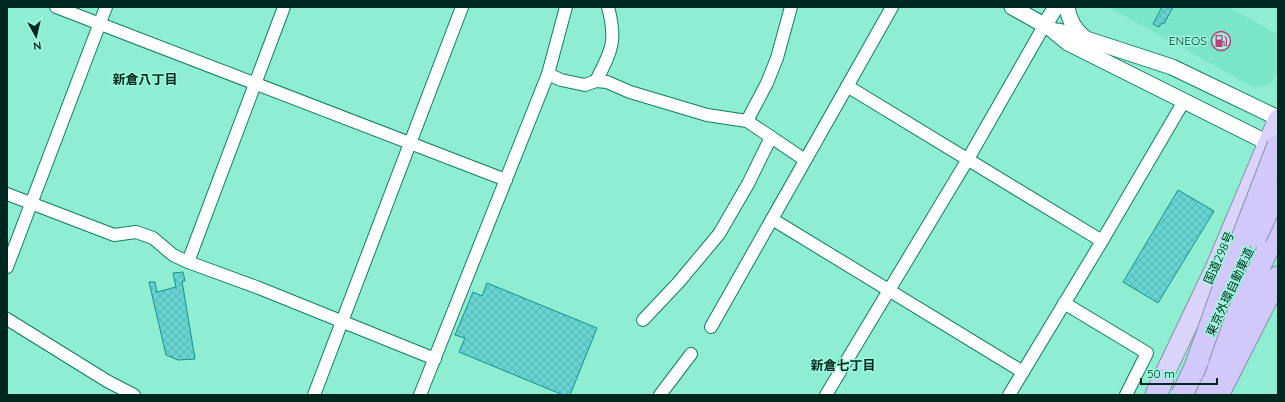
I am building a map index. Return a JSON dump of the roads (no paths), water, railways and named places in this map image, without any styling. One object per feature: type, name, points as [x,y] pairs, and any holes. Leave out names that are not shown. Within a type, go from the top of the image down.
[{"type":"highway","name":"国道298号","points":[[1158,390],[1275,145],[1278,119]]},
{"type":"highway","points":[[1193,373],[1275,145]]},
{"type":"highway","name":"東京外環自動車道","points":[[1182,395],[1278,189]]},
{"type":"highway","points":[[1216,266],[1255,224],[1278,196]]},
{"type":"highway","name":"東京外環自動車道","points":[[1199,395],[1278,228]]},
{"type":"highway","points":[[1202,395],[1243,325],[1278,259]]},
{"type":"highway","points":[[1218,395],[1278,277]]},
{"type":"highway","points":[[1228,395],[1278,292]]},
{"type":"street","points":[[56,7],[506,180]]},
{"type":"street","points":[[7,267],[106,7]]},
{"type":"street","points":[[188,262],[284,7]]},
{"type":"street","points":[[314,395],[462,7]]},
{"type":"street","points":[[420,395],[548,74],[566,7]]},
{"type":"street","points":[[596,81],[606,63],[613,38],[613,26],[608,7]]},
{"type":"street","points":[[747,121],[767,83],[777,58],[791,7]]},
{"type":"street","points":[[711,327],[892,7]]},
{"type":"street","points":[[1012,7],[1048,28],[1068,43],[1275,145]]},
{"type":"street","points":[[826,395],[1048,28],[1056,7]]},
{"type":"street","points":[[1067,7],[1072,24],[1090,41]]},
{"type":"street","points":[[1048,28],[1172,67],[1278,119]]},
{"type":"street","points":[[548,74],[561,80],[585,85],[596,81],[607,82],[630,92],[707,115],[747,121],[805,160]]},
{"type":"street","points":[[847,86],[1102,241]]},
{"type":"street","points":[[1008,395],[1102,241],[1184,101]]},
{"type":"street","points":[[643,320],[678,283],[719,234],[748,184],[771,137]]},
{"type":"street","points":[[7,194],[114,235],[136,232],[153,238],[173,255],[188,262],[259,288],[435,359]]},
{"type":"street","points":[[772,219],[1023,372]]},
{"type":"street","points":[[1064,303],[1147,354],[1126,395]]},
{"type":"street","points":[[7,319],[107,381],[134,395]]},
{"type":"street","points":[[660,395],[691,354]]},
{"type":"place","name":"ENEOS","points":[[1221,41]]},
{"type":"district","name":"新倉八丁目","points":[[145,79]]},
{"type":"district","name":"新倉七丁目","points":[[843,365]]}]
